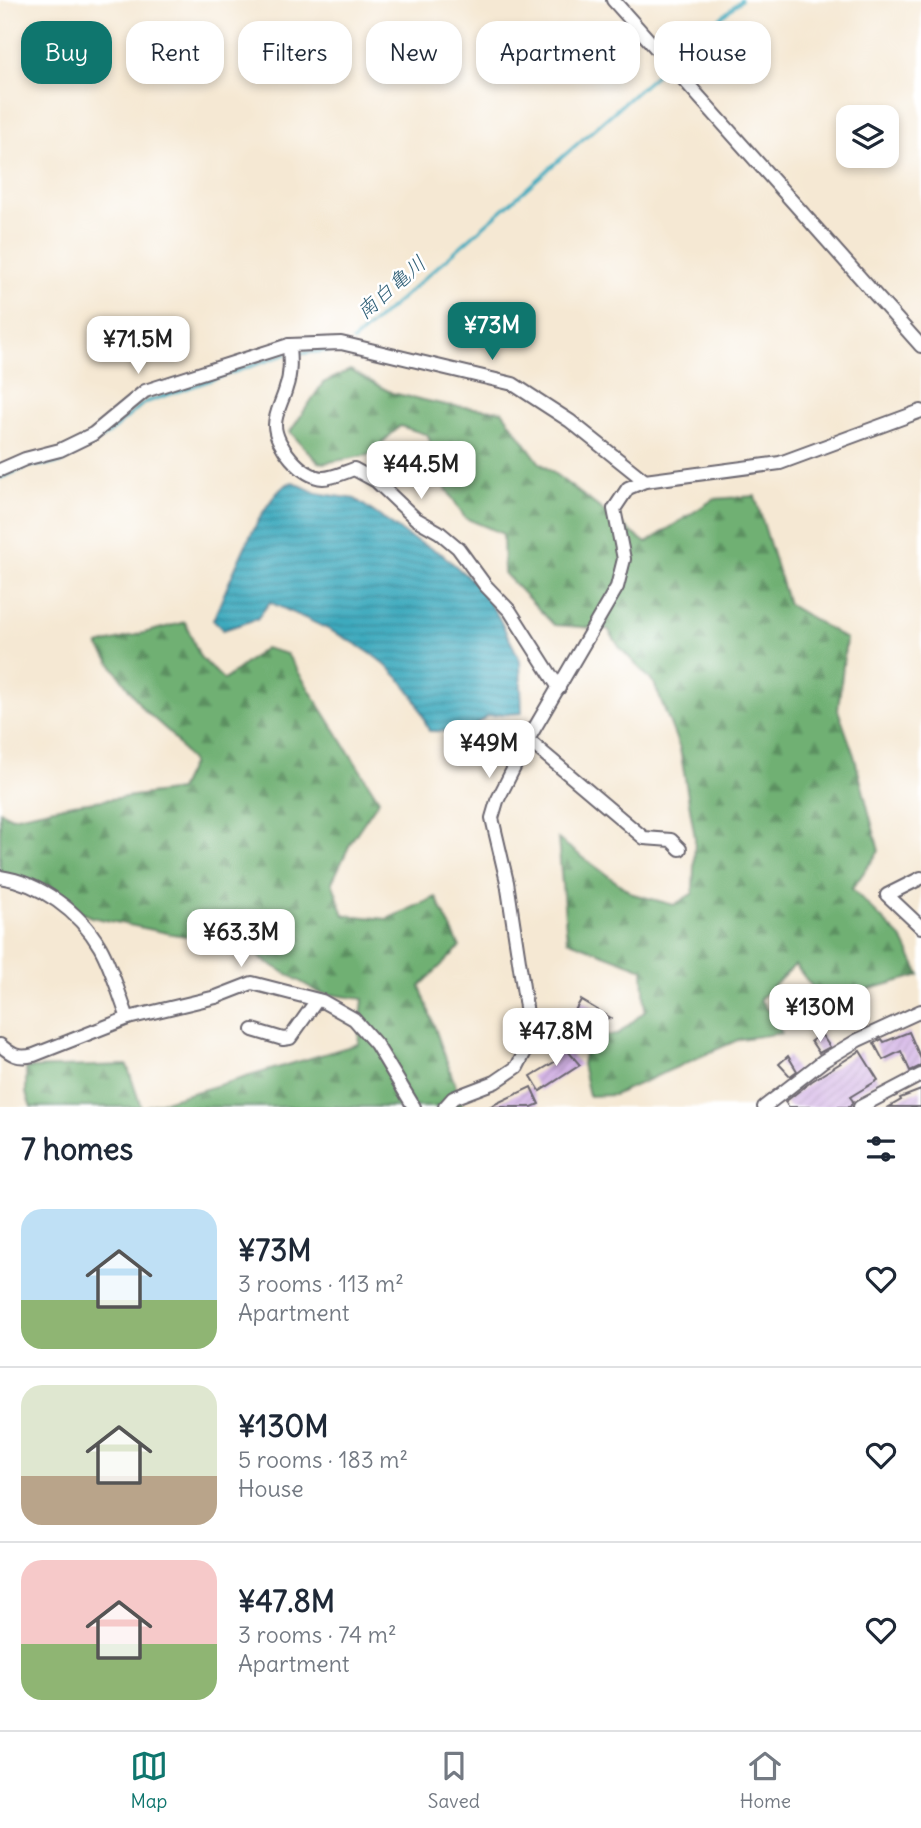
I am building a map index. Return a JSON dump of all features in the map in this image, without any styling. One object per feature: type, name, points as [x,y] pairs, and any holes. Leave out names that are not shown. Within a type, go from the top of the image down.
[{"type":"street","points":[[613,0],[921,346]]},
{"type":"street","points":[[0,470],[25,459],[60,450],[93,434],[145,391],[290,351],[341,343],[513,384],[570,421],[645,481]]},
{"type":"street","points":[[290,351],[287,385],[275,421],[276,435],[281,443],[311,475],[324,478],[355,469],[376,481],[416,519],[439,532],[458,548],[485,585],[510,611],[559,688]]},
{"type":"street","points":[[445,1107],[453,1098],[495,1082],[517,1066],[531,1040],[507,882],[492,818],[497,801],[528,740],[617,587],[624,559],[614,509],[628,488],[645,481],[780,463],[921,411]]},
{"type":"street","points":[[528,740],[644,838],[671,840],[680,849]]},
{"type":"street","points":[[0,877],[22,880],[44,892],[62,905],[80,924],[99,946],[128,1018]]},
{"type":"street","points":[[921,878],[887,895],[921,927]]},
{"type":"street","points":[[0,1045],[11,1055],[21,1058],[128,1018],[216,997],[251,983],[317,1000],[354,1019],[376,1044],[414,1107]]},
{"type":"street","points":[[253,1030],[283,1039],[290,1038],[317,1000]]},
{"type":"street","points":[[771,1105],[823,1061],[858,1040],[921,1011]]},
{"type":"street","points":[[860,1107],[921,1075]]},
{"type":"green space","points":[[350,370],[392,393],[446,405],[502,411],[539,462],[646,543],[714,499],[755,496],[788,604],[846,639],[838,710],[854,755],[879,851],[852,889],[903,940],[920,975],[824,1002],[795,965],[760,999],[782,1033],[740,1039],[614,1095],[589,1096],[582,1064],[587,1036],[617,1035],[645,1011],[643,969],[567,940],[558,839],[633,894],[674,905],[693,893],[695,838],[680,749],[654,683],[620,648],[608,629],[554,625],[504,573],[503,534],[465,518],[442,482],[428,435],[400,426],[369,455],[324,463],[318,462],[290,432],[323,383]]},
{"type":"green space","points":[[185,622],[200,657],[224,680],[265,648],[287,654],[379,800],[352,840],[332,882],[344,915],[387,919],[436,897],[460,947],[420,986],[463,1107],[144,1107],[358,1044],[363,999],[320,993],[263,960],[247,944],[172,934],[91,917],[0,873],[0,811],[12,817],[73,804],[179,790],[192,763],[169,732],[143,709],[98,645]]},
{"type":"green space","points":[[127,1065],[141,1107],[31,1107],[26,1093],[26,1068]]},
{"type":"water","points":[[293,482],[316,493],[355,499],[409,537],[442,554],[477,585],[498,616],[520,660],[522,713],[487,716],[467,732],[429,731],[415,700],[399,679],[367,651],[329,630],[270,602],[257,619],[223,630],[213,620],[258,520],[282,488]]},
{"type":"building","points":[[581,1000],[611,1018],[606,1019],[599,1030],[573,1014]]},
{"type":"building","points":[[558,1011],[561,1027],[543,1030],[541,1014]]},
{"type":"building","points":[[909,1032],[921,1059],[921,1066],[910,1071],[901,1051],[883,1060],[874,1043]]},
{"type":"building","points":[[821,1034],[830,1047],[819,1053],[811,1041]]},
{"type":"building","points":[[561,1043],[580,1065],[540,1091],[531,1076],[556,1061],[549,1053]]},
{"type":"building","points":[[860,1051],[878,1080],[850,1097],[853,1101],[850,1107],[789,1107],[785,1102],[812,1081]]},
{"type":"building","points":[[788,1056],[797,1071],[790,1076],[779,1064]]},
{"type":"building","points":[[531,1087],[539,1104],[532,1107],[489,1107]]},
{"type":"building","points":[[921,1090],[921,1107],[889,1107],[901,1100],[900,1098]]},
{"type":"waterway","name":"南白亀川","points":[[353,341],[741,0]]},
{"type":"waterway","name":"南白亀川","points":[[294,354],[345,349]]},
{"type":"waterway","name":"南白亀川","points":[[0,478],[30,466],[60,463],[108,434],[144,403],[286,354]]}]
